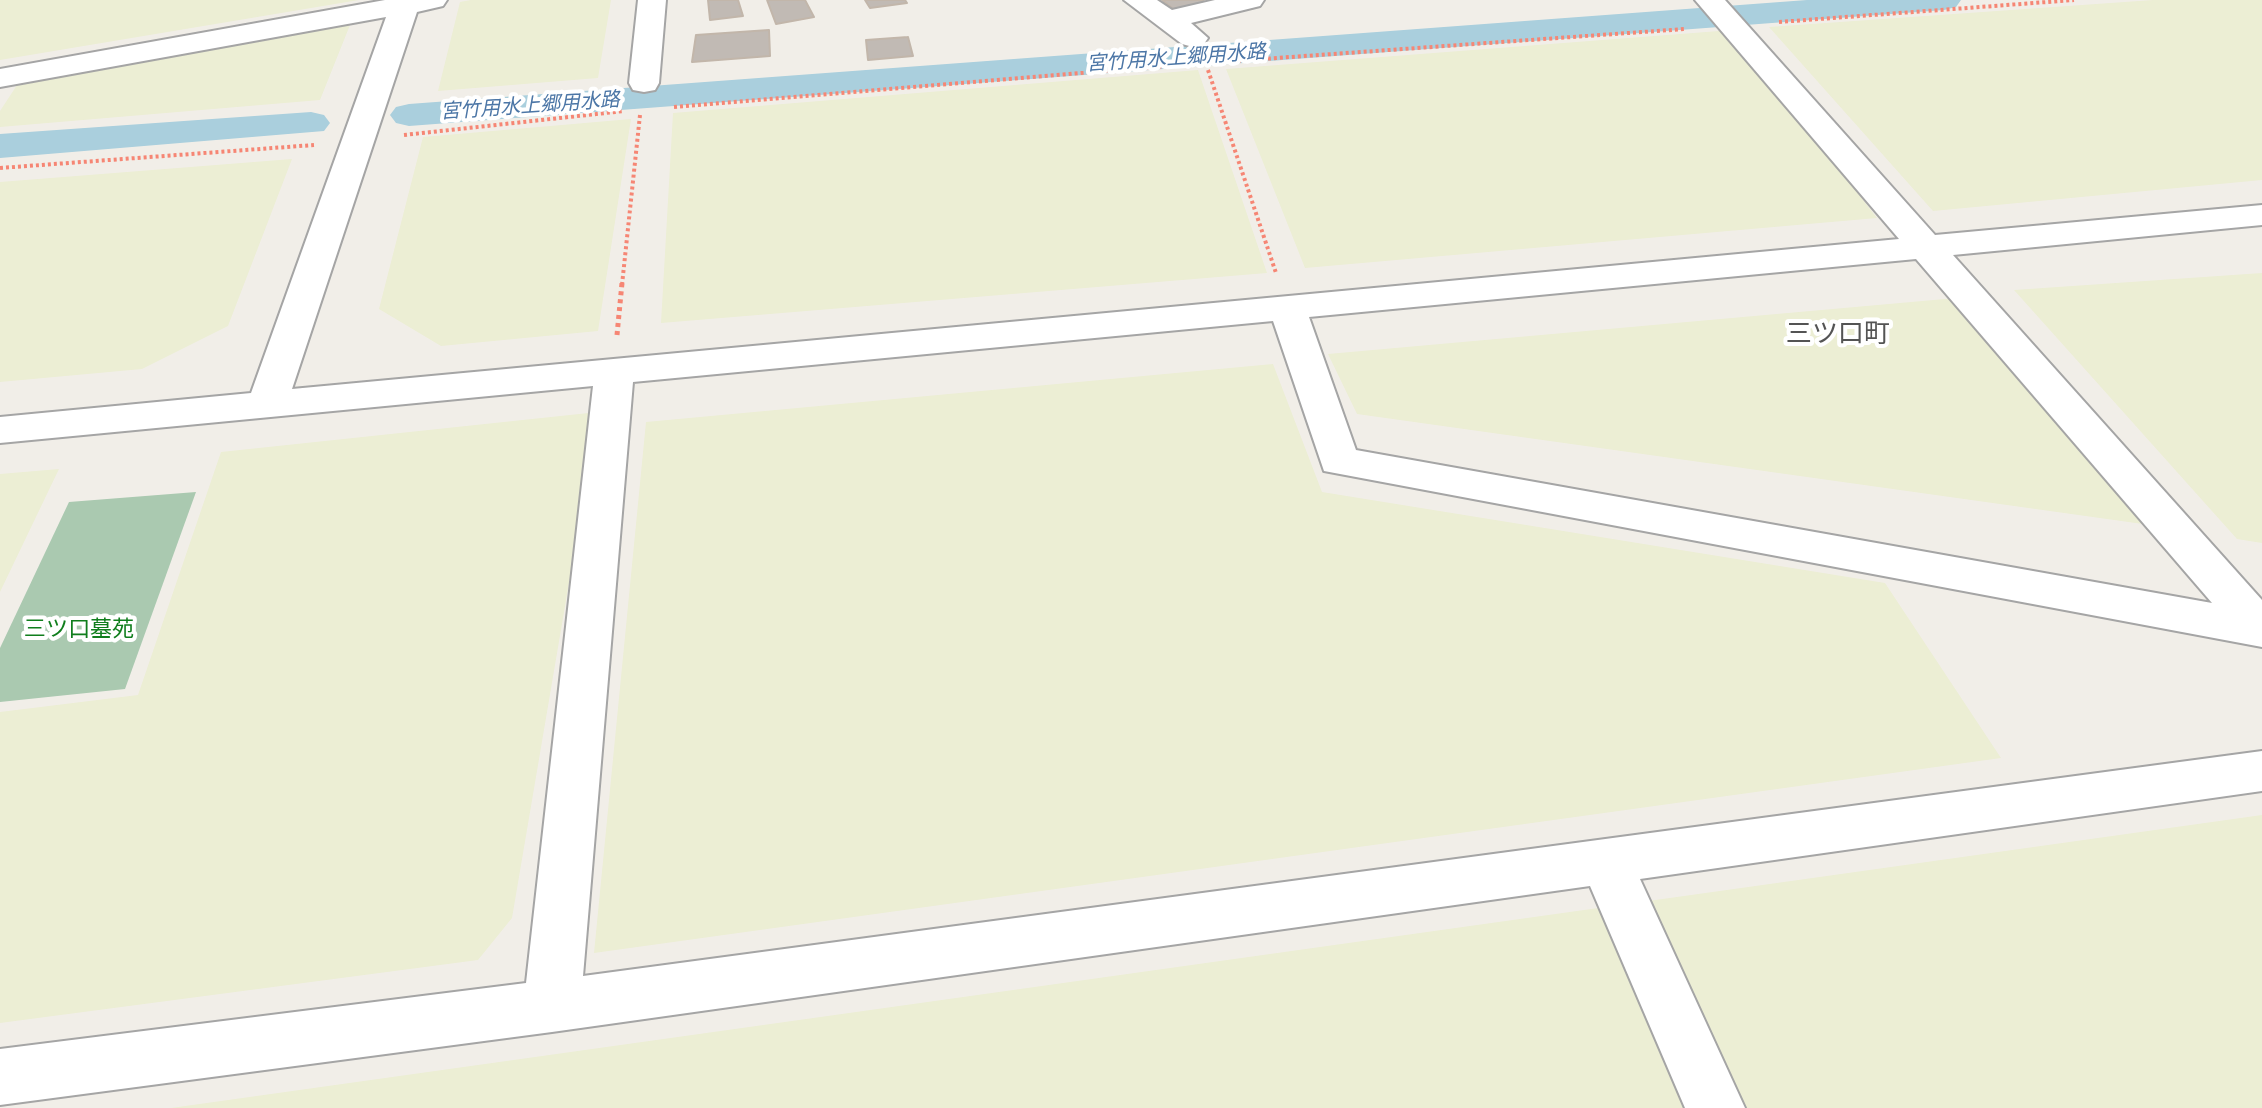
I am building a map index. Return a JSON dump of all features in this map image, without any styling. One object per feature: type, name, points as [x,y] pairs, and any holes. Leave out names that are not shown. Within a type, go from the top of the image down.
[{"type":"street","points":[[642,96],[652,0]]},
{"type":"street","points":[[1138,0],[1198,42]]},
{"type":"street","points":[[1169,20],[1250,0]]},
{"type":"street","points":[[1709,0],[2262,630]]},
{"type":"street","points":[[0,78],[415,2]]},
{"type":"street","points":[[267,405],[369,106],[415,2]]},
{"type":"street","points":[[0,430],[2262,215]]},
{"type":"street","points":[[1287,308],[1339,461],[2262,630]]},
{"type":"street","points":[[552,1006],[614,372]]},
{"type":"street","points":[[0,1077],[552,1006],[2262,771]]},
{"type":"street","points":[[1606,861],[1715,1108]]},
{"type":"path","points":[[1287,308],[1206,63],[2074,0]]},
{"type":"path","points":[[672,107],[1174,66]]},
{"type":"path","points":[[614,372],[642,96]]},
{"type":"path","points":[[392,136],[625,111]]},
{"type":"path","points":[[0,168],[357,142]]},
{"type":"green space","points":[[0,0],[359,0],[0,60]]},
{"type":"green space","points":[[611,0],[598,78],[438,91],[460,2]]},
{"type":"green space","points":[[2153,0],[2262,0],[2262,180],[1933,211],[1769,27]]},
{"type":"green space","points":[[352,20],[320,100],[0,127],[0,111],[21,79]]},
{"type":"green space","points":[[1732,30],[1877,218],[1305,268],[1226,69]]},
{"type":"green space","points":[[1198,70],[1267,273],[661,323],[673,113]]},
{"type":"green space","points":[[631,119],[598,331],[441,346],[379,309],[423,137]]},
{"type":"green space","points":[[292,159],[228,326],[142,369],[0,382],[0,182]]},
{"type":"green space","points":[[2262,273],[2262,543],[2237,539],[2014,290]]},
{"type":"green space","points":[[1956,298],[2157,526],[1357,414],[1328,354]]},
{"type":"green space","points":[[1273,364],[1322,492],[1885,583],[2001,758],[594,953],[646,422]]},
{"type":"green space","points":[[598,412],[512,918],[478,960],[0,1023],[0,712],[138,695],[221,452]]},
{"type":"green space","points":[[59,469],[0,592],[0,474]]},
{"type":"green space","name":"三ツ口墓苑","points":[[196,492],[125,689],[0,702],[0,648],[69,502]]},
{"type":"green space","points":[[2262,815],[2262,1108],[171,1108]]},
{"type":"building","points":[[708,0],[738,0],[743,16],[710,20]]},
{"type":"building","points":[[767,0],[805,0],[814,17],[776,24]]},
{"type":"building","points":[[865,0],[905,0],[907,3],[870,8]]},
{"type":"building","points":[[1162,0],[1202,0],[1207,3],[1176,11]]},
{"type":"building","points":[[769,30],[770,56],[692,62],[696,35]]},
{"type":"building","points":[[908,37],[913,56],[868,60],[866,40]]},
{"type":"waterway","name":"宮竹用水上郷用水路","points":[[409,115],[1944,0]]},
{"type":"waterway","name":"宮竹用水上郷用水路","points":[[0,146],[311,123]]},
{"type":"district","name":"三ツ口町","points":[[1838,334]]}]
